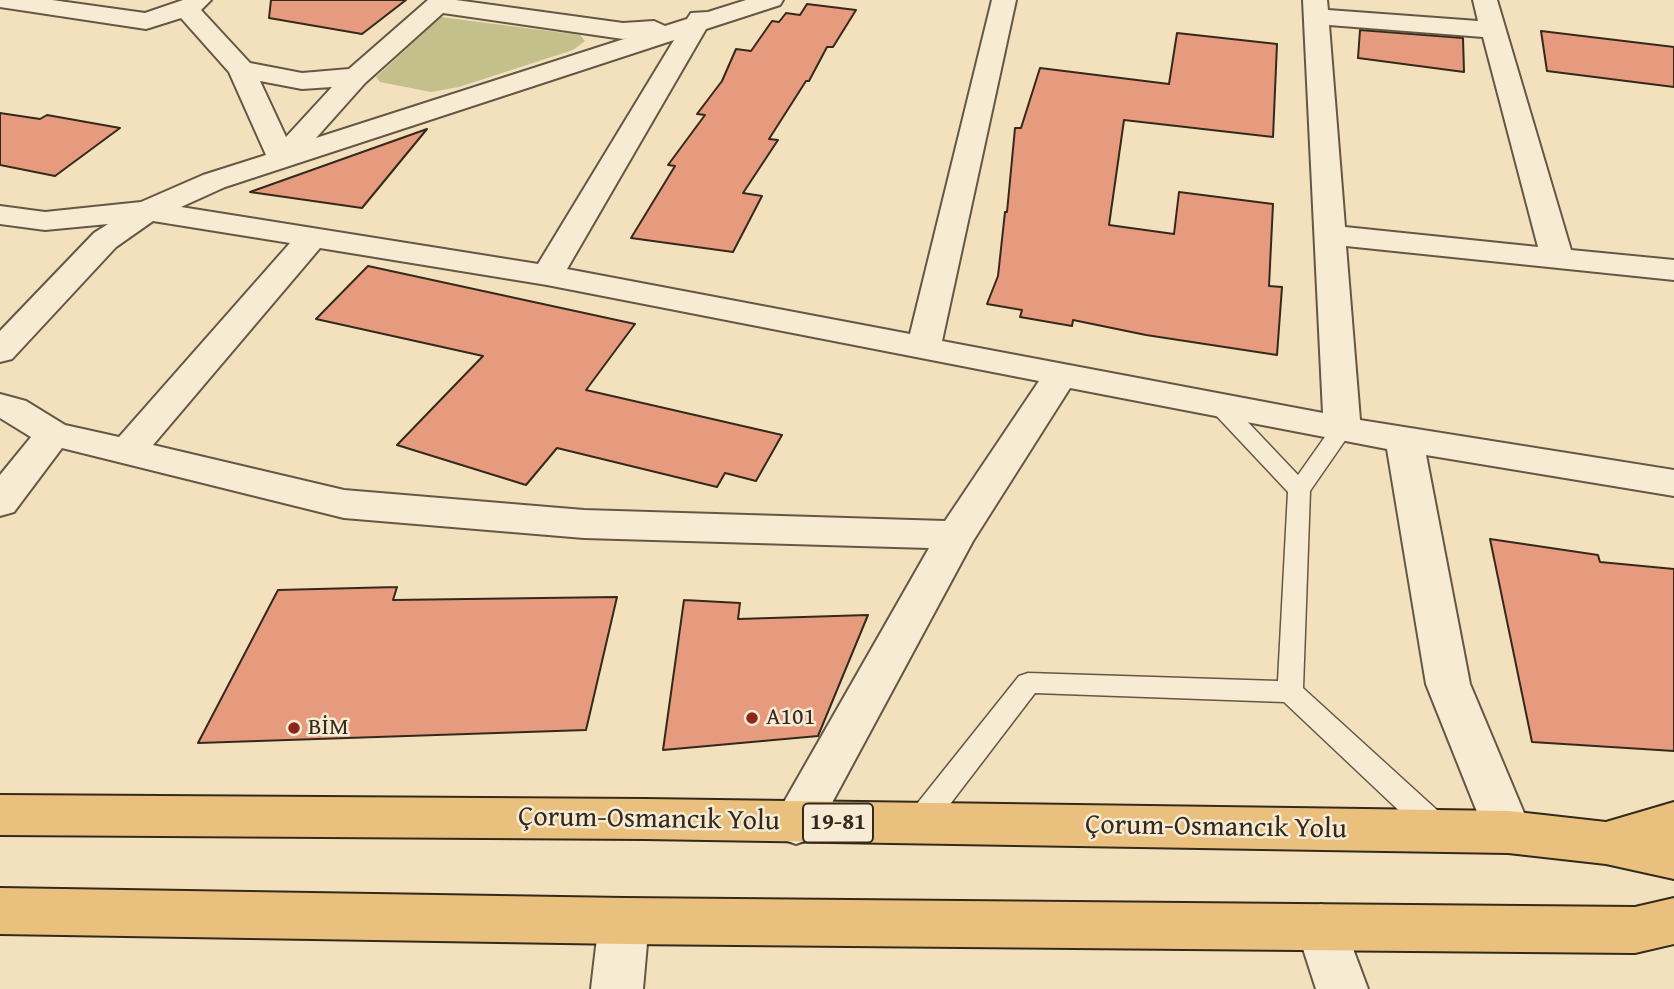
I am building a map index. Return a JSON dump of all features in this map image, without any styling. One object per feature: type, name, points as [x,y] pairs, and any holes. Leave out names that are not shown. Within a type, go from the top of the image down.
[{"type":"highway","name":"Çorum-Osmancık Yolu","points":[[0,815],[631,819],[1508,832],[1605,842],[1674,858]]},
{"type":"highway","points":[[1605,842],[1674,823]]},
{"type":"highway","points":[[0,911],[624,921],[1661,930]]},
{"type":"street","points":[[0,0],[146,21],[193,5],[241,69],[282,159]]},
{"type":"street","points":[[547,275],[694,26],[713,0]]},
{"type":"street","points":[[0,351],[105,240],[147,211],[214,181],[771,0]]},
{"type":"street","points":[[924,346],[1004,0]]},
{"type":"street","points":[[1485,0],[1558,260]]},
{"type":"street","points":[[282,159],[356,77],[440,2],[623,31],[694,26]]},
{"type":"street","points":[[1342,429],[1316,9],[1492,30]]},
{"type":"street","points":[[241,69],[302,81],[356,77]]},
{"type":"street","points":[[0,215],[45,221],[147,211],[313,237],[547,275],[1342,429],[1674,483]]},
{"type":"street","points":[[1330,235],[1674,270]]},
{"type":"street","points":[[127,452],[313,237]]},
{"type":"street","points":[[796,823],[956,535],[1062,373]]},
{"type":"street","points":[[0,406],[13,409],[52,435],[344,504],[584,524],[956,535]]},
{"type":"street","points":[[0,502],[52,435]]},
{"type":"street","points":[[1405,439],[1448,684],[1508,832]]},
{"type":"street","points":[[617,989],[624,921]]},
{"type":"street","points":[[1321,927],[1342,989]]},
{"type":"lane","points":[[1218,404],[1299,490]]},
{"type":"lane","points":[[1290,692],[1299,490],[1342,429]]},
{"type":"lane","points":[[918,824],[1028,683],[1290,692],[1440,831]]},
{"type":"shaded area","points":[[441,17],[580,35],[585,41],[573,50],[459,87],[431,92],[380,82],[376,77]]},
{"type":"building","points":[[271,0],[406,0],[362,34],[269,18]]},
{"type":"building","points":[[807,4],[856,10],[833,47],[827,47],[809,81],[806,81],[769,139],[778,140],[743,193],[762,196],[733,252],[631,238],[675,166],[668,165],[705,115],[697,114],[722,81],[736,49],[751,51],[772,21],[779,22],[786,13],[800,15]]},
{"type":"building","points":[[1360,30],[1463,38],[1464,72],[1358,58]]},
{"type":"building","points":[[1541,31],[1674,47],[1674,87],[1547,71]]},
{"type":"building","points":[[1177,33],[1277,44],[1273,137],[1124,120],[1109,225],[1174,234],[1179,192],[1273,204],[1269,286],[1282,287],[1277,355],[1146,335],[1073,320],[1072,326],[1020,317],[1022,310],[987,304],[998,276],[1015,128],[1021,128],[1040,68],[1169,84]]},
{"type":"building","points":[[0,113],[40,119],[47,115],[120,128],[55,176],[0,165]]},
{"type":"building","points":[[427,129],[362,208],[250,192]]},
{"type":"building","points":[[368,266],[635,324],[586,390],[782,435],[756,481],[725,473],[717,487],[557,448],[526,485],[397,445],[483,356],[316,319]]},
{"type":"building","points":[[1490,539],[1598,555],[1600,562],[1674,569],[1674,751],[1532,742]]},
{"type":"building","points":[[397,587],[393,600],[617,597],[586,730],[198,743],[278,590]]},
{"type":"building","points":[[684,600],[740,603],[738,619],[868,615],[818,736],[663,750]]},
{"type":"place","name":"A101","points":[[752,718]]},
{"type":"place","name":"BİM","points":[[294,728]]}]
